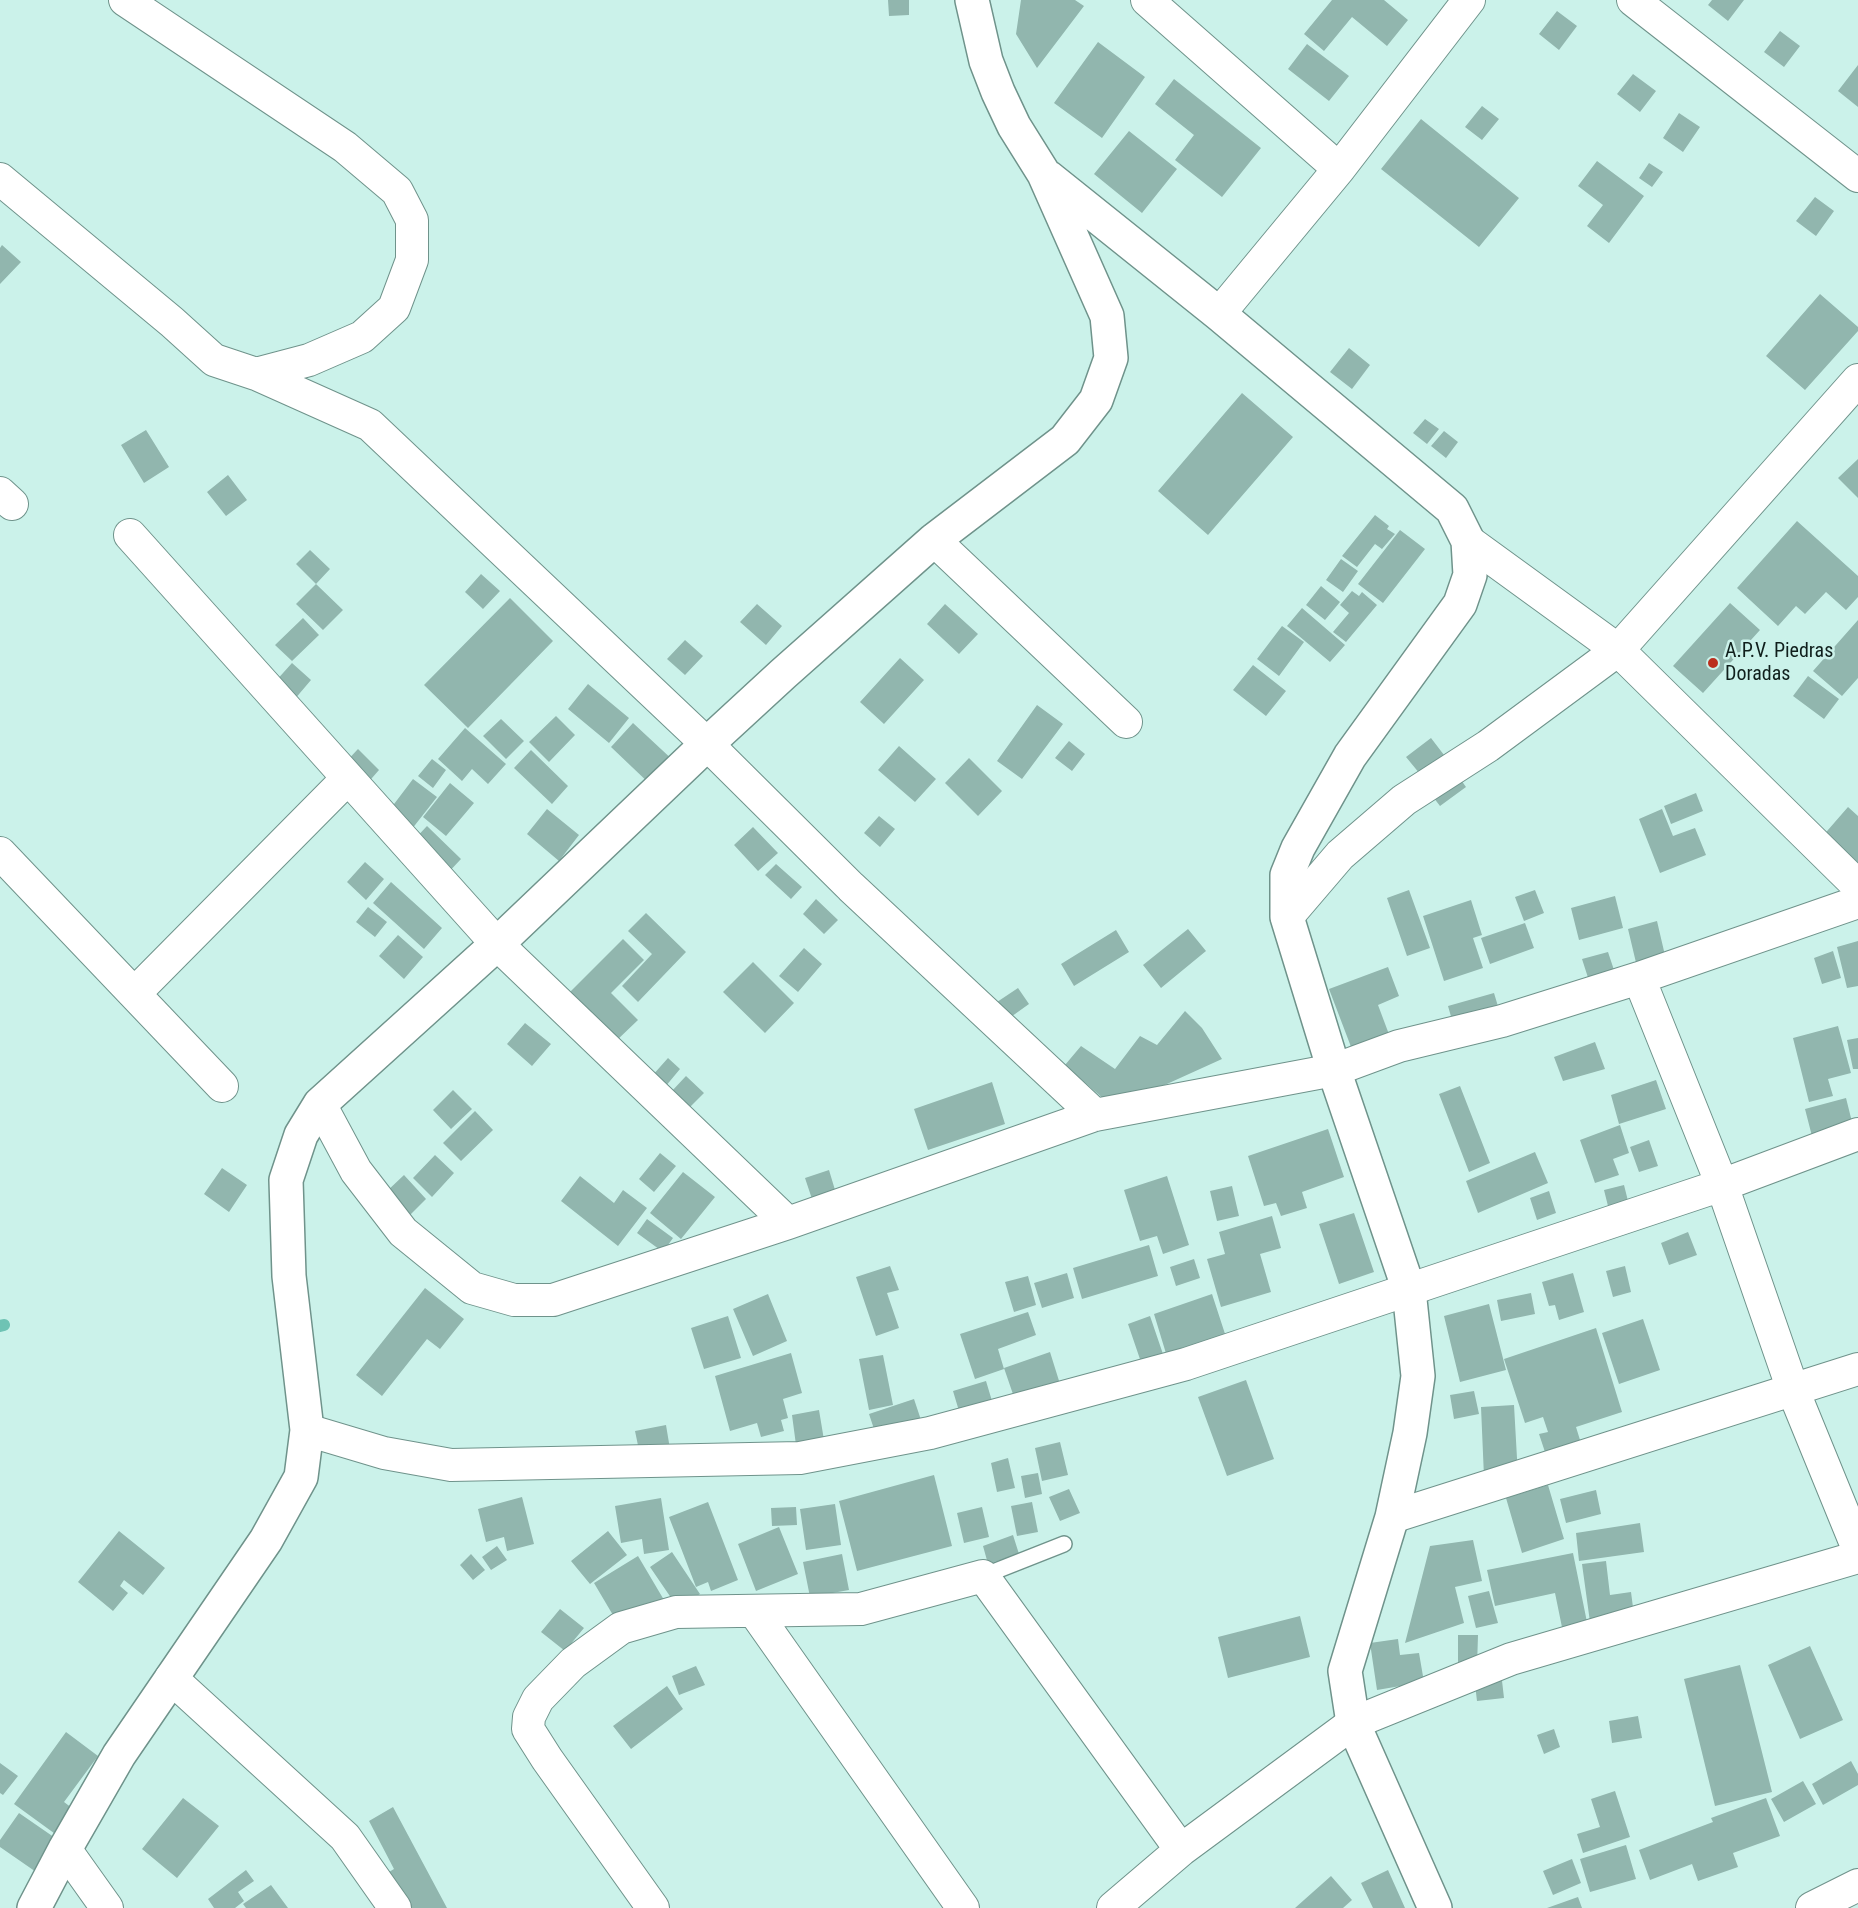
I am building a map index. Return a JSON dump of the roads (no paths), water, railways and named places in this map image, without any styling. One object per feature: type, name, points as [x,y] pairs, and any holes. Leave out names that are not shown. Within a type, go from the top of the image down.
[{"type":"street","points":[[125,0],[345,147],[397,191],[412,220],[412,260],[394,308],[362,337],[309,360],[256,374]]},
{"type":"street","points":[[34,1908],[119,1755],[266,1540],[301,1477],[308,1430],[288,1275],[286,1180],[301,1135],[320,1104],[497,944],[707,744],[934,540],[1065,440],[1096,400],[1111,358],[1107,316],[1044,174],[1014,126],[998,92],[986,61],[972,0]]},
{"type":"street","points":[[1148,0],[1339,169]]},
{"type":"street","points":[[1219,314],[1339,169],[1469,0]]},
{"type":"street","points":[[1633,0],[1858,176]]},
{"type":"street","points":[[1044,174],[1219,314],[1452,509],[1468,541],[1470,575],[1460,604],[1350,756],[1298,848],[1287,875],[1287,917],[1334,1070],[1409,1290],[1418,1376],[1410,1433],[1392,1517],[1345,1671],[1353,1723],[1435,1908]]},
{"type":"street","points":[[0,178],[214,360],[256,374],[370,425],[707,744],[851,887],[1095,1115]]},
{"type":"street","points":[[1287,917],[1340,855],[1404,800],[1488,746],[1618,650],[1858,380]]},
{"type":"street","points":[[130,535],[497,944],[788,1223]]},
{"type":"street","points":[[934,540],[1126,722]]},
{"type":"street","points":[[1468,541],[1618,650],[1858,886]]},
{"type":"street","points":[[135,993],[348,778]]},
{"type":"street","points":[[0,853],[222,1086]]},
{"type":"street","points":[[320,1104],[356,1171],[403,1232],[472,1287],[514,1300],[553,1300],[788,1223],[1095,1115],[1334,1070],[1399,1046],[1502,1021],[1639,978],[1858,902]]},
{"type":"street","points":[[1639,978],[1722,1185],[1793,1390],[1858,1549]]},
{"type":"street","points":[[308,1430],[384,1453],[451,1465],[800,1458],[930,1433],[1186,1364],[1722,1185],[1858,1134]]},
{"type":"street","points":[[1392,1517],[1858,1369]]},
{"type":"street","points":[[1113,1908],[1181,1850],[1353,1723],[1511,1659],[1858,1557]]},
{"type":"street","points":[[653,1908],[528,1729],[529,1717],[538,1699],[573,1663],[621,1628],[676,1612],[861,1609],[983,1576],[1181,1850]]},
{"type":"street","points":[[754,1611],[963,1908]]},
{"type":"street","points":[[171,1678],[345,1837],[395,1908]]},
{"type":"street","points":[[65,1849],[107,1908]]},
{"type":"street","points":[[1812,1908],[1858,1885]]},
{"type":"lane","points":[[983,1576],[1064,1544]]},
{"type":"waterway","points":[[0,1326],[4,1325]]},
{"type":"place","name":"A.P.V. Piedras Doradas","points":[[1713,663]]}]
